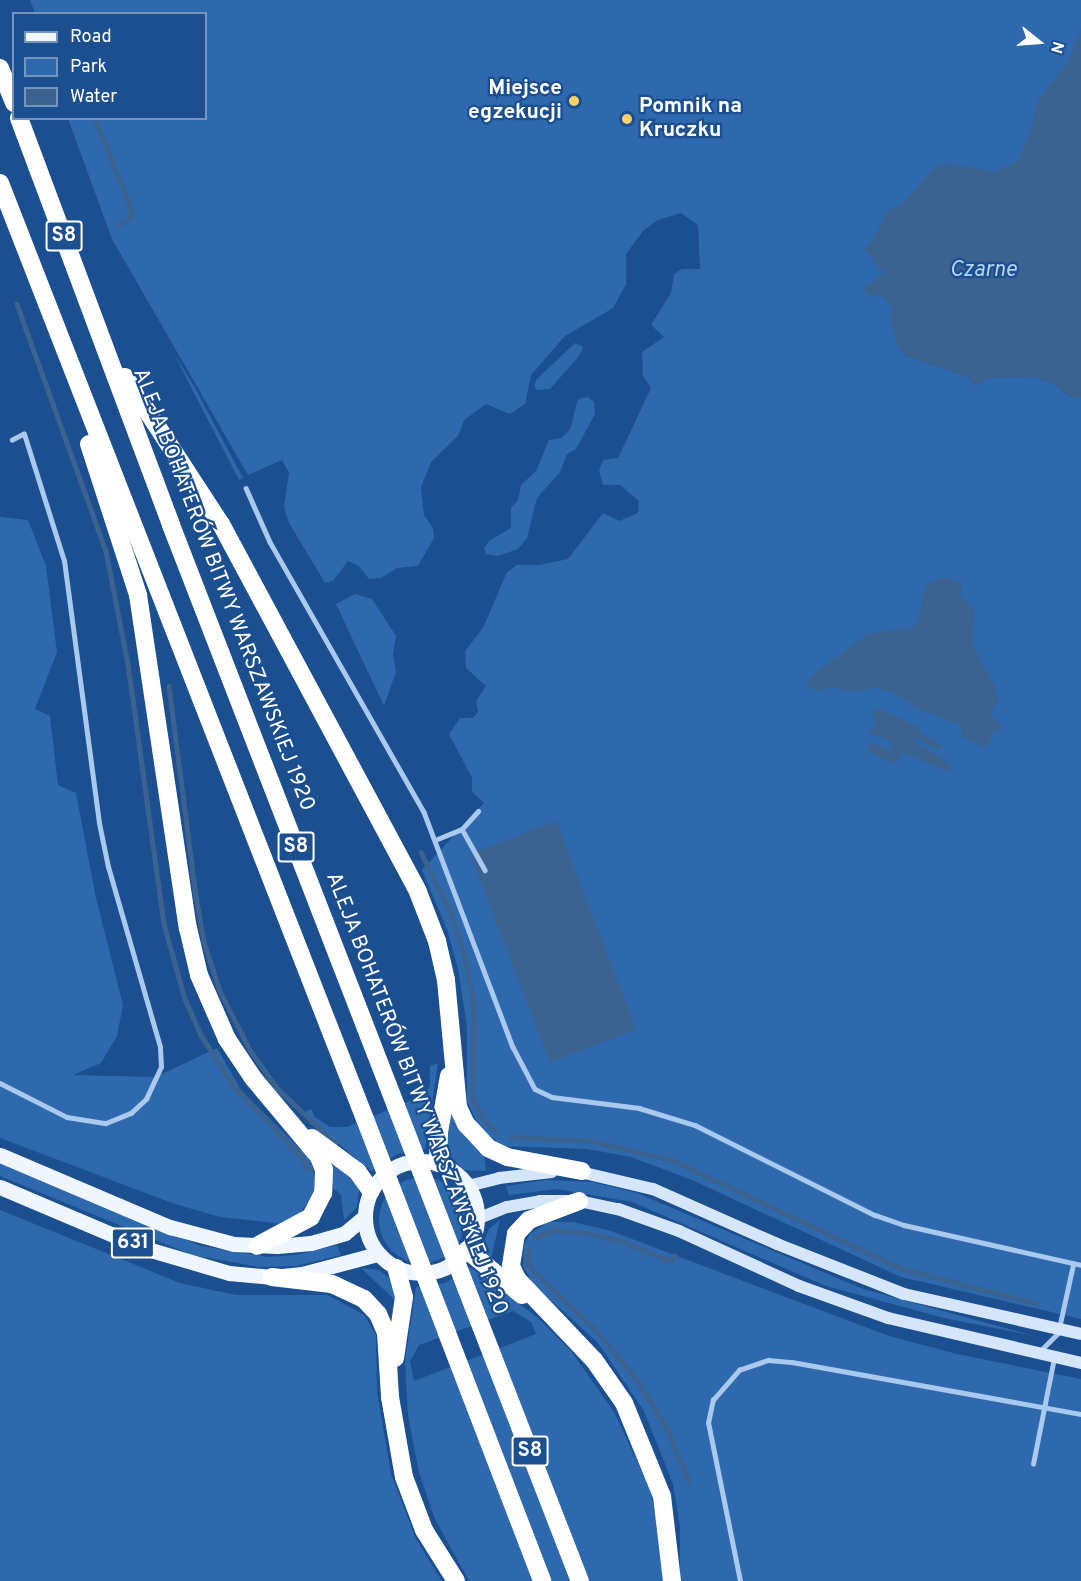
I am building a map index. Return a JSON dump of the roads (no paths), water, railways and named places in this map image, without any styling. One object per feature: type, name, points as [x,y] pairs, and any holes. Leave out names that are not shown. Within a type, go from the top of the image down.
[{"type":"highway","points":[[0,68],[12,98]]},
{"type":"highway","name":"ALEJA BOHATERÓW BITWY WARSZAWSKIEJ 1920","points":[[20,120],[110,353],[171,525],[580,1581]]},
{"type":"highway","name":"S8","points":[[0,183],[365,1119],[542,1581]]},
{"type":"highway","points":[[110,353],[221,524],[393,842],[437,941],[452,1013],[458,1107],[473,1136],[507,1157],[582,1171]]},
{"type":"highway","points":[[73,372],[88,441],[138,595],[188,928],[199,975],[227,1039],[284,1118],[319,1157],[325,1177],[323,1193],[310,1217],[257,1246]]},
{"type":"highway","points":[[438,1163],[439,1132],[454,1050]]},
{"type":"highway","points":[[284,1118],[357,1171],[370,1191]]},
{"type":"highway","points":[[579,1201],[529,1220],[516,1234],[511,1248],[511,1266],[517,1279],[594,1360],[624,1403],[645,1448],[662,1496],[672,1581]]},
{"type":"highway","points":[[467,1250],[555,1320]]},
{"type":"highway","points":[[390,1397],[404,1297],[396,1269]]},
{"type":"highway","points":[[272,1277],[332,1284],[364,1299],[378,1314],[386,1334],[390,1397],[397,1450],[414,1505],[439,1557],[456,1581]]},
{"type":"main road","name":"631","points":[[0,1155],[190,1234],[257,1246],[322,1240],[345,1233],[364,1217]]},
{"type":"main road","points":[[423,1161],[438,1163],[468,1186],[477,1219],[467,1250],[442,1270],[427,1274],[396,1269],[377,1254],[370,1243],[364,1217],[370,1191],[392,1168],[423,1161]]},
{"type":"main road","points":[[468,1186],[532,1172],[582,1171],[654,1189],[887,1288],[1081,1334]]},
{"type":"main road","name":"631","points":[[0,1187],[170,1258],[229,1273],[272,1277],[318,1271],[377,1254]]},
{"type":"main road","points":[[477,1219],[525,1203],[579,1201],[653,1221],[854,1307],[948,1335],[1081,1363]]},
{"type":"lane","points":[[0,1083],[66,1117],[106,1123],[131,1113],[146,1099],[161,1066],[160,1047],[108,867],[99,823],[64,561],[24,434],[12,440]]},
{"type":"lane","points":[[246,488],[270,542],[388,744],[435,840],[513,1047],[527,1079],[539,1093],[605,1101],[673,1117],[875,1215],[933,1234],[1081,1265]]},
{"type":"lane","points":[[435,840],[462,829],[478,811]]},
{"type":"lane","points":[[462,829],[485,870]]},
{"type":"lane","points":[[1023,1351],[1043,1350],[1054,1341],[1059,1329],[1073,1265]]},
{"type":"lane","points":[[1033,1464],[1054,1358]]},
{"type":"lane","points":[[740,1581],[708,1423],[713,1400],[739,1370],[768,1360],[792,1362],[1081,1414]]},
{"type":"water","name":"Czarne","points":[[1081,29],[1081,398],[1071,398],[1053,383],[1033,377],[988,378],[973,388],[970,378],[904,355],[896,343],[890,318],[894,308],[880,294],[872,297],[863,289],[885,273],[863,248],[869,246],[889,210],[901,205],[932,171],[945,163],[995,172],[1018,161],[1033,124],[1037,102],[1069,61]]},
{"type":"water","points":[[942,577],[962,583],[960,595],[974,611],[972,644],[996,689],[998,700],[990,714],[1004,727],[994,732],[985,748],[963,737],[960,725],[921,710],[896,694],[875,687],[856,692],[830,687],[821,691],[813,690],[806,681],[866,635],[913,627],[918,622],[926,585]]},
{"type":"water","points":[[877,708],[919,727],[921,733],[941,745],[940,750],[916,739],[914,741],[951,764],[949,772],[901,752],[900,759],[893,764],[866,750],[871,742],[889,750],[892,747],[891,741],[868,732],[876,724],[872,712]]},
{"type":"water","points":[[556,821],[636,1029],[550,1062],[470,854]]},
{"type":"waterway","points":[[96,120],[131,208],[130,218],[120,225]]},
{"type":"waterway","points":[[17,304],[106,551],[128,664],[164,924],[185,999],[201,1035],[233,1085],[302,1157],[308,1169]]},
{"type":"waterway","points":[[169,686],[196,896],[204,942],[220,991],[250,1050],[278,1089],[335,1143]]},
{"type":"waterway","points":[[421,852],[451,913],[465,957],[474,1005],[473,1100],[485,1121],[495,1130]]},
{"type":"waterway","points":[[510,1137],[591,1141],[672,1160],[903,1269],[1035,1303]]},
{"type":"waterway","points":[[535,1238],[552,1230],[587,1233],[622,1241],[671,1262],[674,1256]]},
{"type":"waterway","points":[[529,1250],[527,1260],[534,1272],[593,1327],[636,1378],[668,1430],[689,1482]]},
{"type":"place","name":"Miejsce egzekucji","points":[[574,101]]},
{"type":"place","name":"Pomnik na Kruczku","points":[[627,119]]}]
